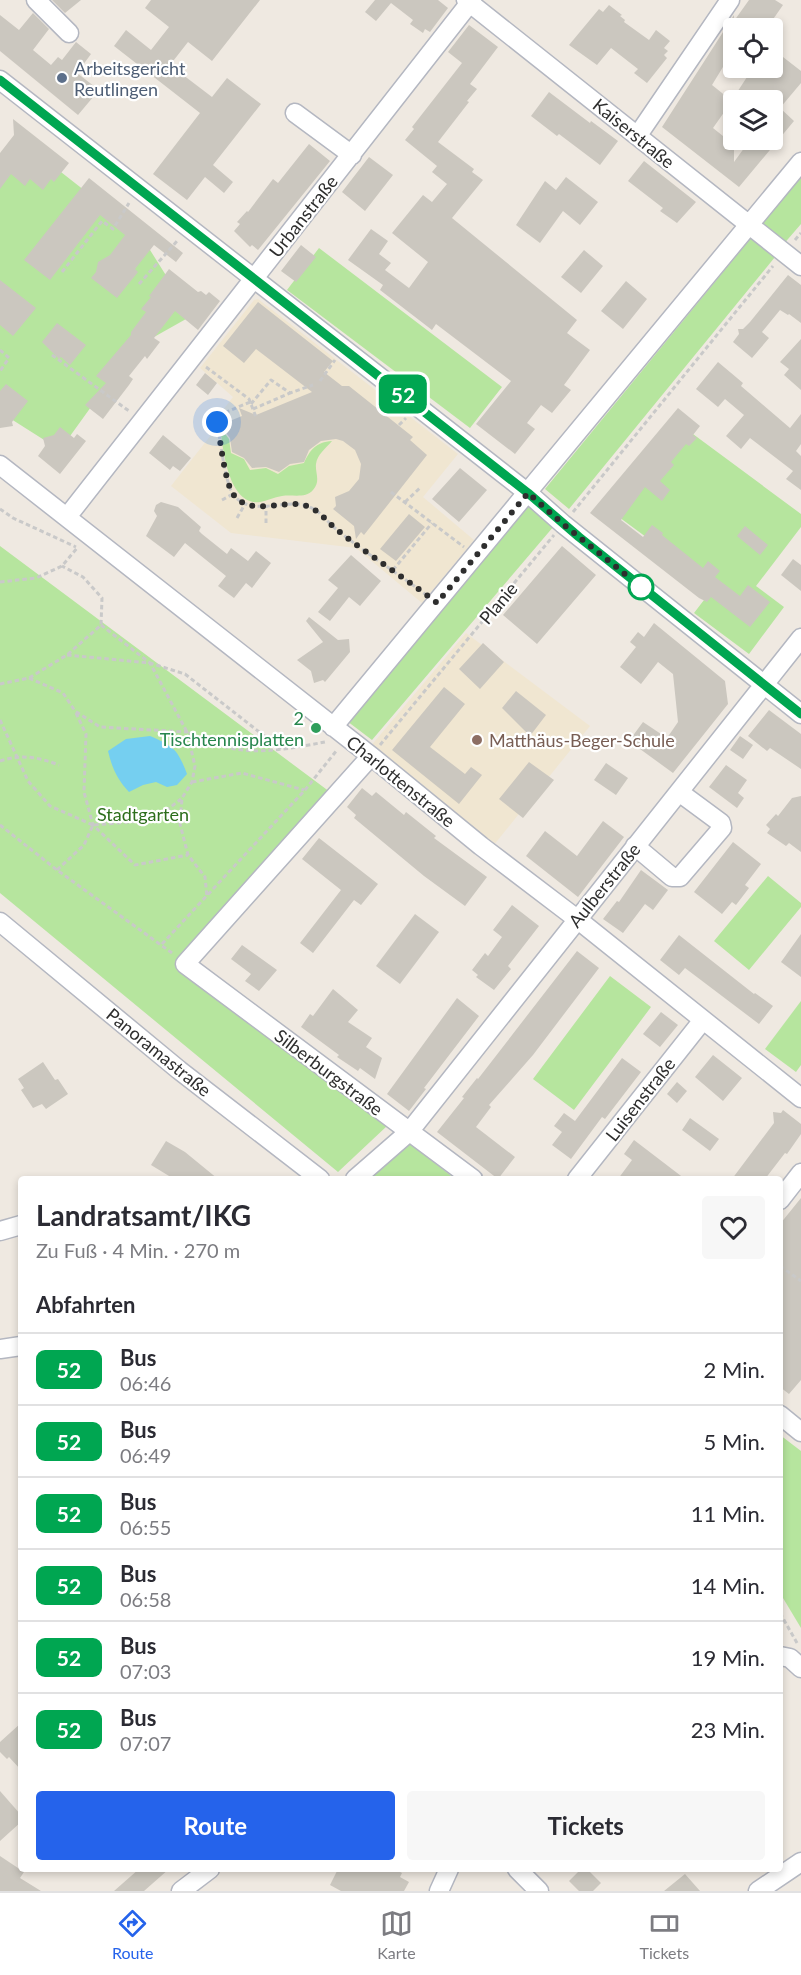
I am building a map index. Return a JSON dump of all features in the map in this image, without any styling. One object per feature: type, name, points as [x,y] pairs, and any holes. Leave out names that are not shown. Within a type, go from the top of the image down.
[{"type":"street","points":[[36,0],[69,33]]},
{"type":"street","name":"Kaiserstraße","points":[[470,1],[801,266]]},
{"type":"street","name":"Urbanstraße","points":[[67,517],[470,1]]},
{"type":"street","points":[[638,135],[726,1]]},
{"type":"street","points":[[3,89],[138,188],[528,493],[763,686],[801,714]]},
{"type":"street","points":[[295,113],[352,155]]},
{"type":"street","points":[[340,732],[437,603],[801,162]]},
{"type":"street","name":"Charlottenstraße","points":[[0,465],[67,517],[82,540],[371,756],[481,846],[577,919],[801,1098]]},
{"type":"street","name":"Aulberstraße","points":[[358,1176],[409,1132],[801,638]]},
{"type":"street","points":[[185,964],[371,756]]},
{"type":"street","points":[[633,848],[657,864],[672,878],[680,877],[722,828],[721,823],[678,792]]},
{"type":"street","name":"Panoramastraße","points":[[0,922],[179,1070],[316,1176]]},
{"type":"street","name":"Silberburgstraße","points":[[185,964],[469,1176]]},
{"type":"street","name":"Luisenstraße","points":[[579,1176],[702,1020]]},
{"type":"street","points":[[783,1196],[801,1173]]},
{"type":"street","points":[[0,1231],[18,1226]]},
{"type":"street","points":[[0,1349],[18,1346]]},
{"type":"street","points":[[783,1417],[801,1432]]},
{"type":"street","points":[[783,1657],[790,1658],[801,1668]]},
{"type":"street","points":[[758,1891],[801,1862]]},
{"type":"street","points":[[182,1891],[206,1872]]},
{"type":"street","points":[[439,1891],[448,1872]]},
{"type":"street","points":[[520,1872],[539,1891]]},
{"type":"path","points":[[62,272],[102,221],[113,229],[138,188]]},
{"type":"path","points":[[139,284],[189,228]]},
{"type":"path","name":"Planie","points":[[371,756],[801,233]]},
{"type":"path","points":[[0,350],[9,358],[0,371]]},
{"type":"path","points":[[52,355],[142,421]]},
{"type":"path","points":[[192,357],[249,399],[256,417]]},
{"type":"path","points":[[320,381],[326,372]]},
{"type":"path","points":[[290,393],[271,380],[250,403],[222,414],[217,422],[224,466],[233,494],[245,504],[266,507],[290,503],[305,505],[317,510],[335,528],[437,603]]},
{"type":"path","points":[[253,409],[313,385]]},
{"type":"path","points":[[405,502],[421,487]]},
{"type":"path","points":[[391,492],[476,556]]},
{"type":"path","points":[[222,500],[233,494]]},
{"type":"path","points":[[237,518],[245,504]]},
{"type":"path","points":[[266,507],[266,523]]},
{"type":"path","points":[[0,509],[13,518],[82,540],[62,566],[36,578],[0,582]]},
{"type":"path","points":[[393,570],[432,523]]},
{"type":"path","points":[[0,684],[28,678],[67,655],[101,625],[102,598],[83,577],[62,566]]},
{"type":"path","points":[[93,825],[154,820],[182,798],[192,782],[195,766],[187,732],[150,663],[101,625]]},
{"type":"path","points":[[67,655],[150,663],[185,674],[283,750]]},
{"type":"path","points":[[28,678],[63,693],[86,734],[84,792],[93,825],[84,845],[57,870]]},
{"type":"path","points":[[75,711],[100,727],[187,732],[224,747],[283,750],[340,732]]},
{"type":"path","points":[[0,720],[28,781],[50,806],[93,825],[135,865],[188,855]]},
{"type":"path","points":[[162,944],[305,790],[340,732]]},
{"type":"path","points":[[0,761],[16,756],[39,757],[59,765]]},
{"type":"path","points":[[192,782],[242,773],[305,790]]},
{"type":"path","points":[[182,798],[180,824],[188,855],[205,877],[207,897]]},
{"type":"path","points":[[0,825],[57,870],[162,944],[185,964]]},
{"type":"path","points":[[783,1268],[801,1281]]},
{"type":"path","points":[[783,1618],[799,1647]]},
{"type":"shaded area","points":[[258,299],[458,454],[423,497],[474,540],[422,603],[356,548],[231,533],[171,486],[211,435],[207,431],[233,397],[200,368],[254,300]]},
{"type":"shaded area","name":"Matthäus-Beger-Schule","points":[[466,633],[590,726],[489,851],[364,754]]},
{"type":"green space","points":[[52,165],[140,234],[172,285],[202,310],[138,346],[114,375],[60,450],[0,412],[0,166]]},
{"type":"green space","points":[[801,176],[801,224],[782,246],[759,228]]},
{"type":"green space","points":[[751,238],[775,257],[569,509],[545,489]]},
{"type":"green space","points":[[319,248],[502,387],[470,428],[287,290]]},
{"type":"green space","points":[[674,420],[801,514],[801,527],[756,586],[784,607],[749,654],[694,613],[714,587],[608,509]]},
{"type":"green space","points":[[220,427],[229,439],[231,453],[244,459],[250,470],[266,468],[278,474],[289,466],[304,463],[314,448],[332,441],[318,458],[317,483],[310,493],[260,502],[249,501],[234,486],[229,474]]},
{"type":"green space","points":[[527,506],[554,526],[372,740],[343,718]]},
{"type":"green space","name":"Stadtgarten","points":[[0,546],[334,795],[184,971],[387,1126],[338,1172],[0,893]]},
{"type":"green space","points":[[768,876],[801,903],[801,907],[749,970],[714,941]]},
{"type":"green space","points":[[610,976],[651,1007],[574,1110],[533,1079]]},
{"type":"green space","points":[[801,1001],[801,1065],[796,1072],[765,1049]]},
{"type":"green space","points":[[410,1143],[451,1176],[373,1176]]},
{"type":"green space","points":[[783,1437],[801,1451],[801,1628],[783,1598]]},
{"type":"water","points":[[150,736],[174,750],[181,759],[187,774],[177,785],[167,787],[156,782],[129,792],[116,773],[108,751],[126,739]]},
{"type":"building","points":[[52,0],[81,0],[65,13]]},
{"type":"building","points":[[151,0],[260,0],[212,61],[188,42],[170,65],[212,97],[227,78],[261,104],[213,165],[233,182],[224,193],[205,177],[187,200],[153,174],[200,113],[114,46],[126,30],[151,50],[169,27],[145,8]]},
{"type":"building","points":[[375,0],[438,0],[448,8],[430,32],[425,29],[423,33],[410,24],[413,20],[391,3],[376,21],[365,12]]},
{"type":"building","points":[[749,0],[775,0],[783,5],[774,18],[736,18]]},
{"type":"building","points":[[609,5],[622,15],[620,16],[625,20],[624,22],[649,40],[656,30],[670,41],[664,48],[668,51],[664,55],[667,58],[647,83],[634,73],[638,69],[611,48],[597,65],[569,45],[599,9],[603,12]]},
{"type":"building","points":[[33,13],[49,29],[33,50],[51,65],[58,57],[62,60],[76,42],[91,54],[77,73],[99,90],[78,115],[0,51],[0,15],[19,30]]},
{"type":"building","points":[[469,25],[498,47],[470,84],[477,89],[467,101],[469,102],[438,142],[474,169],[472,172],[483,180],[452,218],[577,320],[567,333],[590,350],[564,385],[571,390],[552,413],[541,405],[527,423],[535,429],[515,454],[476,424],[511,381],[436,324],[432,330],[380,290],[383,285],[348,260],[371,229],[388,241],[379,254],[391,263],[385,270],[409,288],[428,262],[392,233],[423,195],[432,202],[447,184],[432,172],[437,166],[405,140],[414,129],[412,127],[462,63],[448,52]]},
{"type":"building","points":[[723,32],[723,67],[712,85],[723,94],[723,114],[713,128],[723,136],[723,150],[734,150],[734,162],[743,150],[770,150],[739,187],[662,127]]},
{"type":"building","points":[[783,57],[801,71],[801,83],[783,104],[783,90],[739,90],[746,78],[783,78]]},
{"type":"building","points":[[549,92],[618,141],[600,165],[531,116]]},
{"type":"building","points":[[783,111],[794,121],[783,134]]},
{"type":"building","points":[[13,119],[69,163],[54,182],[51,179],[43,190],[30,179],[25,186],[11,174],[0,189],[0,153],[14,135]]},
{"type":"building","points":[[309,144],[330,161],[258,250],[252,245],[250,247],[234,231],[240,224],[237,222],[248,212],[273,179],[278,183]]},
{"type":"building","points":[[369,157],[393,175],[365,211],[342,192]]},
{"type":"building","points":[[644,161],[696,202],[677,223],[660,211],[663,208],[628,181]]},
{"type":"building","points":[[566,177],[598,202],[580,225],[563,211],[540,243],[516,225],[545,181],[556,190]]},
{"type":"building","points":[[89,178],[183,253],[176,262],[154,245],[135,269],[138,272],[117,298],[91,278],[96,272],[98,262],[110,255],[125,235],[100,215],[50,280],[24,260]]},
{"type":"building","points":[[301,245],[316,257],[296,282],[281,271]]},
{"type":"building","points":[[584,250],[603,266],[581,293],[561,277]]},
{"type":"building","points":[[169,269],[198,292],[201,291],[206,295],[209,292],[220,301],[198,330],[175,311],[154,338],[160,342],[147,359],[145,356],[129,376],[133,379],[103,419],[85,405],[106,383],[96,376],[131,335],[146,312],[141,309]]},
{"type":"building","points":[[788,275],[801,285],[801,323],[780,310],[762,332],[769,338],[752,358],[733,342],[739,334],[738,329],[743,329],[750,322]]},
{"type":"building","points":[[0,280],[36,308],[13,336],[0,325]]},
{"type":"building","points":[[626,281],[647,299],[623,329],[601,311]]},
{"type":"building","points":[[258,302],[333,361],[324,372],[342,386],[349,386],[413,437],[410,440],[427,455],[364,535],[361,532],[356,539],[354,526],[333,509],[336,506],[335,497],[349,491],[359,479],[361,464],[355,450],[336,439],[321,441],[309,450],[304,462],[290,464],[279,472],[266,467],[252,468],[244,458],[232,452],[230,438],[220,425],[242,416],[239,408],[256,415],[312,392],[256,349],[244,363],[223,346]]},
{"type":"building","points":[[57,323],[86,345],[70,365],[61,357],[59,359],[42,342]]},
{"type":"building","points":[[801,339],[801,390],[784,375],[789,369],[780,362]]},
{"type":"building","points":[[718,362],[743,383],[741,386],[790,428],[801,414],[801,444],[796,451],[801,456],[801,490],[786,479],[793,471],[750,438],[741,449],[726,436],[744,415],[725,399],[718,407],[696,389]]},
{"type":"building","points":[[205,373],[217,383],[208,395],[196,385]]},
{"type":"building","points":[[6,384],[28,401],[12,422],[13,426],[0,428],[0,391]]},
{"type":"building","points":[[678,408],[700,426],[693,435],[697,438],[689,446],[686,444],[671,462],[674,465],[660,481],[670,490],[662,501],[645,487],[621,520],[643,537],[652,525],[703,568],[708,561],[720,571],[715,577],[740,596],[748,585],[770,602],[750,627],[711,597],[707,602],[699,598],[590,513]]},
{"type":"building","points":[[60,427],[74,438],[77,434],[86,441],[60,474],[38,456],[45,446],[43,438],[54,435]]},
{"type":"building","points":[[163,435],[191,458],[180,471],[173,466],[170,470],[149,453]]},
{"type":"building","points":[[460,468],[487,490],[459,522],[432,499]]},
{"type":"building","points":[[161,502],[178,507],[201,527],[199,531],[202,534],[227,554],[231,548],[248,561],[256,551],[271,563],[252,588],[246,583],[234,598],[218,586],[226,576],[185,543],[174,557],[146,536],[157,516],[154,511],[156,505]]},
{"type":"building","points":[[409,514],[425,527],[396,561],[380,549]]},
{"type":"building","points":[[745,526],[768,545],[760,555],[737,536]]},
{"type":"building","points":[[562,546],[596,575],[537,644],[503,615]]},
{"type":"building","points":[[351,555],[381,581],[360,606],[349,597],[330,621],[318,612],[338,588],[328,580]]},
{"type":"building","points":[[793,559],[801,565],[801,591],[781,575]]},
{"type":"building","points":[[309,617],[338,640],[349,639],[350,652],[325,682],[323,680],[314,683],[311,671],[297,660],[323,642],[306,621]]},
{"type":"building","points":[[654,623],[725,681],[728,704],[673,773],[629,741],[643,722],[667,738],[678,722],[673,674],[658,662],[641,684],[620,667],[636,647],[630,642],[638,632],[644,637]]},
{"type":"building","points":[[483,643],[504,662],[480,689],[459,669]]},
{"type":"building","points":[[444,687],[465,704],[430,747],[465,774],[471,767],[482,775],[459,804],[392,750]]},
{"type":"building","points":[[516,691],[546,715],[530,736],[502,708]]},
{"type":"building","points":[[769,710],[801,734],[801,769],[770,748],[767,751],[748,736]]},
{"type":"building","points":[[740,736],[753,745],[743,759],[730,750]]},
{"type":"building","points":[[529,762],[554,780],[523,818],[499,799]]},
{"type":"building","points":[[606,763],[628,778],[616,795],[594,780]]},
{"type":"building","points":[[726,765],[747,780],[738,793],[744,798],[737,808],[709,787]]},
{"type":"building","points":[[362,788],[372,796],[376,792],[404,815],[406,812],[436,836],[434,838],[487,877],[465,906],[424,876],[354,818],[356,815],[347,807]]},
{"type":"building","points":[[801,796],[801,852],[789,843],[786,846],[767,833],[770,829],[766,825],[776,814],[778,816],[792,798]]},
{"type":"building","points":[[603,821],[624,837],[578,897],[526,856],[545,831],[577,856]]},
{"type":"building","points":[[319,838],[378,884],[361,905],[354,900],[313,953],[300,943],[341,890],[302,859]]},
{"type":"building","points":[[733,842],[761,864],[745,885],[749,888],[736,905],[732,902],[722,914],[694,892]]},
{"type":"building","points":[[641,870],[668,890],[653,910],[645,904],[623,933],[603,919],[617,901],[619,902]]},
{"type":"building","points":[[512,905],[539,926],[508,966],[511,969],[494,990],[476,977],[478,975],[472,970],[485,953],[488,956],[502,937],[493,930]]},
{"type":"building","points":[[415,914],[439,932],[400,984],[376,966]]},
{"type":"building","points":[[801,934],[801,977],[781,962]]},
{"type":"building","points":[[679,935],[754,994],[773,1006],[759,1024],[685,968],[679,975],[660,960]]},
{"type":"building","points":[[242,945],[277,970],[259,991],[245,981],[251,974],[231,959]]},
{"type":"building","points":[[577,951],[599,968],[533,1055],[489,1105],[491,1107],[476,1127],[515,1157],[500,1176],[494,1176],[437,1132]]},
{"type":"building","points":[[333,989],[358,1010],[348,1022],[372,1038],[366,1047],[382,1058],[375,1079],[360,1068],[358,1071],[337,1057],[339,1055],[301,1027],[310,1014],[313,1016]]},
{"type":"building","points":[[457,998],[479,1016],[409,1111],[387,1094]]},
{"type":"building","points":[[661,1012],[678,1025],[660,1047],[643,1034]]},
{"type":"building","points":[[713,1055],[742,1078],[723,1101],[695,1077]]},
{"type":"building","points":[[622,1058],[641,1072],[605,1119],[602,1117],[571,1159],[552,1145],[562,1132],[554,1126],[564,1113],[575,1121]]},
{"type":"building","points":[[43,1062],[68,1094],[46,1109],[42,1104],[33,1108],[21,1090],[24,1088],[18,1079]]},
{"type":"building","points":[[677,1082],[687,1091],[677,1103],[667,1094]]},
{"type":"building","points":[[783,1110],[801,1124],[801,1134],[787,1154],[785,1153],[767,1176],[734,1176],[774,1123],[773,1112],[781,1113]]},
{"type":"building","points":[[690,1118],[719,1139],[710,1151],[682,1130]]},
{"type":"building","points":[[634,1140],[681,1176],[620,1176],[632,1160],[624,1154]]},
{"type":"building","points":[[166,1141],[185,1152],[214,1176],[169,1176],[151,1165]]},
{"type":"building","points":[[801,1198],[801,1380],[789,1394],[783,1389],[783,1220]]},
{"type":"building","points":[[18,1726],[18,1767],[9,1757],[7,1759],[0,1752],[0,1742]]},
{"type":"building","points":[[0,1791],[18,1812],[18,1825],[0,1841]]},
{"type":"building","points":[[0,1856],[18,1868],[18,1872],[24,1872],[20,1878],[41,1891],[0,1891]]},
{"type":"building","points":[[136,1872],[166,1872],[144,1891],[114,1891]]},
{"type":"building","points":[[336,1872],[400,1872],[402,1873],[400,1877],[409,1882],[404,1891],[341,1891],[330,1885]]},
{"type":"building","points":[[578,1872],[590,1872],[601,1883],[593,1891],[579,1891],[569,1881]]},
{"type":"building","points":[[685,1874],[700,1891],[664,1891]]},
{"type":"bus line","name":"52","points":[[0,80],[528,493],[763,686],[801,714]]},
{"type":"place","name":"Arbeitsgericht Reutlingen","points":[[62,78]]},
{"type":"place","name":"2 Tischtennisplatten","points":[[316,728]]},
{"type":"place","name":"Matthäus-Beger-Schule","points":[[477,740]]},
{"type":"route","points":[[217,422],[224,466],[233,494],[245,504],[266,507],[290,503],[305,505],[317,510],[335,528],[437,603],[528,493],[641,587]]}]
